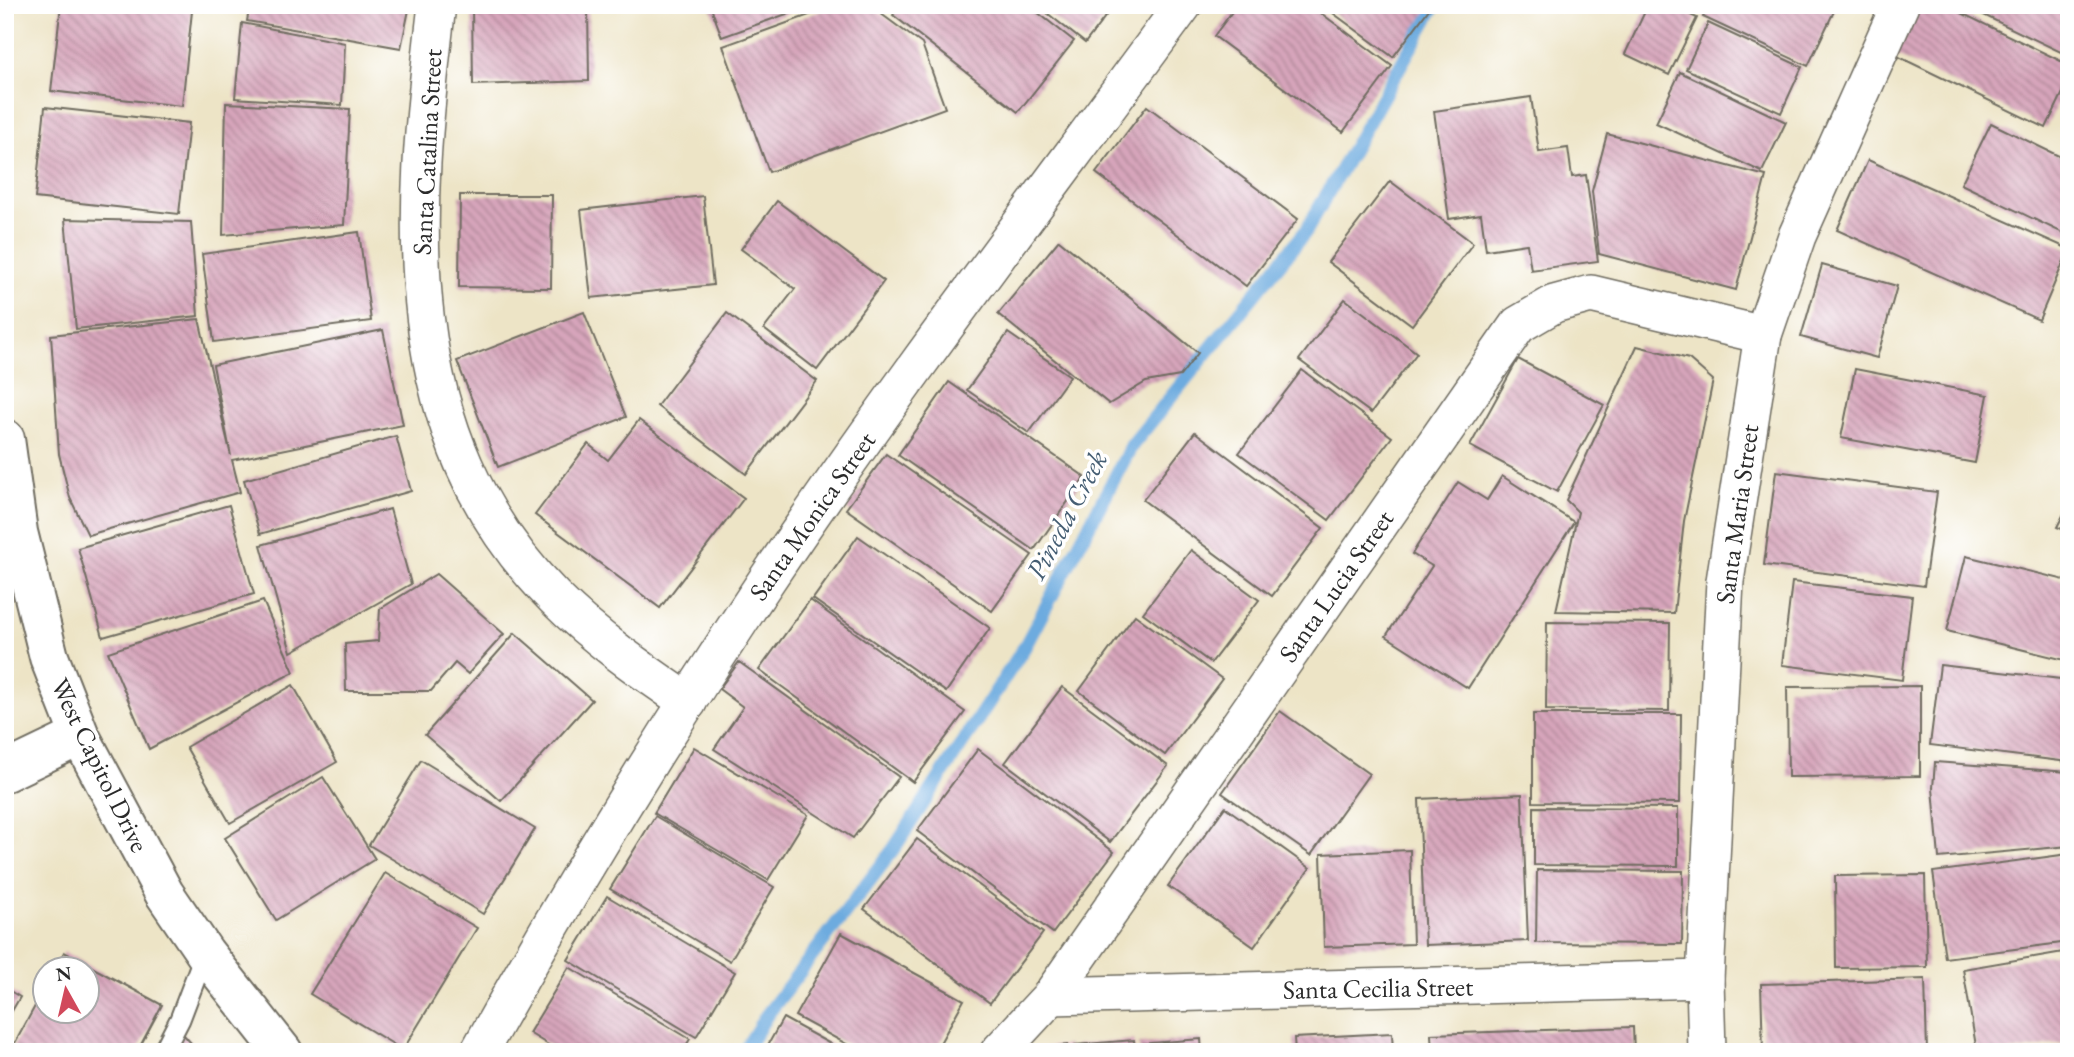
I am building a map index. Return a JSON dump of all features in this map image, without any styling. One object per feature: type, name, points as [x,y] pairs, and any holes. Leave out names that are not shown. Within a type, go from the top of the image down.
[{"type":"street","name":"Santa Catalina Street","points":[[437,5],[421,169],[421,262],[426,331],[436,391],[459,457],[493,522],[553,596],[625,659],[688,702]]},
{"type":"street","name":"Santa Monica Street","points":[[479,1052],[556,912],[643,769],[766,580],[859,447],[1183,5]]},
{"type":"street","name":"Santa Maria Street","points":[[1707,1052],[1705,979],[1725,581],[1763,335],[1797,236],[1900,5]]},
{"type":"street","name":"Santa Lucia Street","points":[[999,1052],[1051,996],[1518,325],[1553,304],[1591,294],[1763,335]]},
{"type":"street","name":"West Capitol Drive","points":[[5,439],[18,533],[49,657],[80,736],[164,892],[205,953],[283,1052]]},
{"type":"street","points":[[5,772],[80,736]]},
{"type":"street","name":"Santa Cecilia Street","points":[[1051,996],[1705,979]]},
{"type":"lane","points":[[163,1052],[180,1019],[205,953]]},
{"type":"building","points":[[61,5],[143,5],[192,11],[182,106],[51,91]]},
{"type":"building","points":[[250,5],[410,5],[401,48],[247,21]]},
{"type":"building","points":[[472,5],[588,5],[589,81],[473,85]]},
{"type":"building","points":[[710,5],[809,5],[809,6],[722,37]]},
{"type":"building","points":[[837,5],[869,5],[922,44],[945,108],[769,172],[723,46]]},
{"type":"building","points":[[901,5],[1028,5],[1074,41],[1018,112],[893,15]]},
{"type":"building","points":[[1037,5],[1114,5],[1085,43]]},
{"type":"building","points":[[1237,5],[1310,5],[1392,66],[1343,132],[1214,36]]},
{"type":"building","points":[[1322,5],[1432,5],[1393,57]]},
{"type":"building","points":[[1648,5],[1669,5],[1697,18],[1669,75],[1625,54]]},
{"type":"building","points":[[1708,5],[1837,5],[1808,66],[1703,17]]},
{"type":"building","points":[[1920,5],[1945,5],[2069,65],[2069,80],[2046,128],[1895,55]]},
{"type":"building","points":[[1970,5],[2069,5],[2069,56],[1969,8]]},
{"type":"building","points":[[242,23],[345,43],[342,105],[235,98]]},
{"type":"building","points":[[1708,23],[1802,67],[1781,113],[1686,69]]},
{"type":"building","points":[[1680,72],[1786,122],[1762,172],[1656,123]]},
{"type":"building","points":[[1531,97],[1539,152],[1568,148],[1572,177],[1586,175],[1598,261],[1531,270],[1527,244],[1486,250],[1481,214],[1449,219],[1434,111]]},
{"type":"building","points":[[226,103],[350,109],[344,225],[223,235]]},
{"type":"building","points":[[1147,106],[1298,219],[1246,286],[1096,173]]},
{"type":"building","points":[[45,107],[189,123],[179,214],[35,198]]},
{"type":"building","points":[[1991,123],[2069,161],[2069,236],[1961,184]]},
{"type":"building","points":[[1607,134],[1766,176],[1736,290],[1599,254],[1592,191]]},
{"type":"building","points":[[1868,160],[2069,249],[2039,320],[1837,230]]},
{"type":"building","points":[[1390,181],[1473,243],[1412,325],[1328,262]]},
{"type":"building","points":[[460,195],[552,195],[551,288],[459,287]]},
{"type":"building","points":[[703,196],[713,285],[591,298],[581,210]]},
{"type":"building","points":[[777,201],[884,281],[817,370],[764,329],[795,289],[741,249]]},
{"type":"building","points":[[65,219],[191,222],[198,316],[76,329]]},
{"type":"building","points":[[359,232],[371,321],[214,342],[202,254]]},
{"type":"building","points":[[1059,240],[1198,353],[1180,376],[1146,382],[1109,404],[998,314]]},
{"type":"building","points":[[1822,265],[1897,286],[1877,358],[1801,337]]},
{"type":"building","points":[[1345,299],[1417,353],[1371,413],[1299,360]]},
{"type":"building","points":[[584,312],[626,417],[498,467],[457,361]]},
{"type":"building","points":[[727,313],[817,381],[746,474],[657,406]]},
{"type":"building","points":[[199,319],[231,456],[213,365],[383,330],[403,425],[232,460],[240,492],[88,535],[70,498],[59,454],[51,335]]},
{"type":"building","points":[[1008,333],[1070,376],[1029,433],[967,390]]},
{"type":"building","points":[[1637,346],[1689,359],[1713,380],[1684,521],[1674,613],[1556,611],[1578,512],[1566,500]]},
{"type":"building","points":[[1518,359],[1604,405],[1557,492],[1470,446]]},
{"type":"building","points":[[1855,369],[1988,395],[1975,463],[1841,438]]},
{"type":"building","points":[[1302,370],[1392,437],[1329,520],[1239,453]]},
{"type":"building","points":[[949,382],[1085,477],[1034,550],[898,455]]},
{"type":"building","points":[[639,420],[744,498],[660,608],[535,515],[588,444],[608,460]]},
{"type":"building","points":[[1195,432],[1323,528],[1272,596],[1143,500]]},
{"type":"building","points":[[396,436],[411,491],[260,534],[244,480]]},
{"type":"building","points":[[886,454],[1032,555],[992,611],[846,509]]},
{"type":"building","points":[[1776,471],[1937,492],[1924,586],[1764,565]]},
{"type":"building","points":[[1502,476],[1574,522],[1468,688],[1386,636],[1432,566],[1412,554],[1458,482],[1487,500]]},
{"type":"building","points":[[2069,504],[2069,532],[2057,527]]},
{"type":"building","points":[[229,505],[254,594],[103,637],[78,548]]},
{"type":"building","points":[[390,509],[411,584],[291,652],[261,545]]},
{"type":"building","points":[[858,536],[990,628],[946,692],[813,599]]},
{"type":"building","points":[[1191,550],[1259,600],[1211,663],[1143,613]]},
{"type":"building","points":[[1966,556],[2069,581],[2069,661],[1947,631]]},
{"type":"building","points":[[436,574],[504,634],[468,674],[455,663],[431,691],[346,691],[345,644],[378,641],[380,609]]},
{"type":"building","points":[[1792,582],[1912,596],[1902,680],[1782,665]]},
{"type":"building","points":[[810,600],[965,712],[913,782],[759,670]]},
{"type":"building","points":[[263,601],[294,672],[149,749],[108,652]]},
{"type":"building","points":[[1135,615],[1222,679],[1165,755],[1079,691]]},
{"type":"building","points":[[1547,622],[1670,623],[1669,711],[1546,710]]},
{"type":"building","points":[[515,633],[592,700],[501,801],[425,735]]},
{"type":"building","points":[[739,662],[899,777],[853,838],[714,749],[743,707],[719,689]]},
{"type":"building","points":[[1940,665],[2069,680],[2069,762],[1930,745]]},
{"type":"building","points":[[293,685],[337,762],[230,823],[186,747]]},
{"type":"building","points":[[1920,686],[1920,776],[1788,777],[1787,687]]},
{"type":"building","points":[[1062,687],[1168,766],[1110,842],[1005,763]]},
{"type":"building","points":[[1280,711],[1369,774],[1311,855],[1222,793]]},
{"type":"building","points":[[1533,714],[1681,714],[1680,803],[1533,802]]},
{"type":"building","points":[[694,747],[808,815],[768,880],[654,813]]},
{"type":"building","points":[[978,749],[1114,852],[1053,933],[917,831]]},
{"type":"building","points":[[421,760],[535,829],[483,914],[369,845]]},
{"type":"building","points":[[1935,762],[2069,772],[2069,846],[1939,858],[1933,788]]},
{"type":"building","points":[[323,777],[375,859],[276,920],[225,838]]},
{"type":"building","points":[[1522,794],[1528,941],[1425,945],[1419,799]]},
{"type":"building","points":[[1225,807],[1310,868],[1254,947],[1168,886]]},
{"type":"building","points":[[1534,807],[1678,808],[1678,866],[1534,865]]},
{"type":"building","points":[[655,816],[774,887],[730,961],[610,889]]},
{"type":"building","points":[[917,839],[1043,933],[990,1003],[864,909]]},
{"type":"building","points":[[1410,850],[1413,944],[1324,947],[1321,854]]},
{"type":"building","points":[[2069,854],[2069,942],[1945,958],[1933,872]]},
{"type":"building","points":[[1537,870],[1683,871],[1682,944],[1536,943]]},
{"type":"building","points":[[385,873],[477,928],[403,1050],[310,994]]},
{"type":"building","points":[[1925,875],[1927,967],[1836,968],[1835,876]]},
{"type":"building","points":[[607,896],[735,972],[696,1037],[568,960]]},
{"type":"building","points":[[841,933],[964,1000],[935,1052],[861,1052],[795,1016]]},
{"type":"building","points":[[2069,951],[2069,1042],[2012,1052],[1977,1052],[1963,969]]},
{"type":"building","points":[[569,967],[690,1039],[682,1052],[560,1052],[529,1033]]},
{"type":"building","points":[[102,973],[162,1005],[137,1052],[10,1052],[32,1012],[32,1026],[102,1026]]},
{"type":"building","points":[[1925,979],[1927,1052],[1763,1052],[1761,984]]},
{"type":"building","points":[[5,988],[20,997],[5,1023]]},
{"type":"building","points":[[783,1018],[845,1052],[764,1052]]},
{"type":"building","points":[[1633,1027],[1634,1052],[1432,1052],[1431,1034]]},
{"type":"building","points":[[1392,1033],[1393,1052],[1295,1052],[1294,1038]]},
{"type":"building","points":[[183,1034],[199,1052],[173,1052]]},
{"type":"building","points":[[1201,1039],[1202,1052],[1140,1052],[1139,1044]]},
{"type":"building","points":[[1134,1040],[1135,1052],[1075,1052],[1075,1045]]},
{"type":"building","points":[[1068,1045],[1068,1052],[1006,1052],[1006,1050]]},
{"type":"waterway","name":"Pineda Creek","points":[[744,1052],[766,1016],[893,850],[1024,648],[1132,445],[1306,231],[1435,5]]}]
